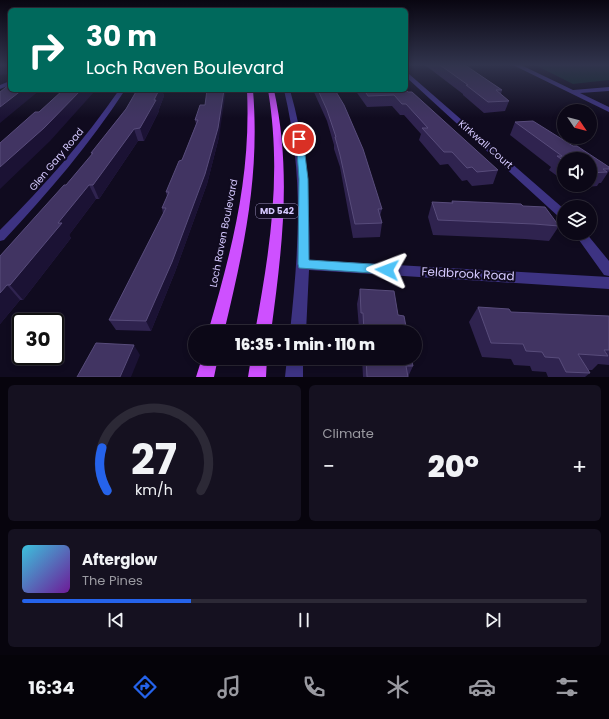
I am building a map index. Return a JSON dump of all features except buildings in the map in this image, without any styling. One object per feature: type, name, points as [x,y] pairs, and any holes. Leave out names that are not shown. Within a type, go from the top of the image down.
[{"type":"main road","name":"Loch Raven Boulevard","points":[[218,325],[236,255],[249,186],[252,145],[250,92]]},
{"type":"main road","name":"MD 542","points":[[264,325],[275,239],[280,172],[276,114],[271,92]]},
{"type":"main road","points":[[205,377],[208,365]]},
{"type":"main road","points":[[256,377],[258,365]]},
{"type":"street","name":"Kirkwall Court","points":[[416,83],[557,208]]},
{"type":"street","points":[[552,83],[609,110]]},
{"type":"street","points":[[572,92],[609,89]]},
{"type":"street","name":"Glen Gary Road","points":[[0,237],[58,177],[105,117],[121,92]]},
{"type":"street","points":[[287,92],[301,150],[304,216],[303,264],[299,325]]},
{"type":"street","points":[[0,225],[12,225]]},
{"type":"street","points":[[585,240],[609,271]]},
{"type":"street","name":"Feldbrook Road","points":[[303,264],[609,283]]},
{"type":"street","points":[[294,377],[295,365]]},
{"type":"green space","points":[[570,83],[586,83],[573,84]]},
{"type":"route","points":[[299,139],[304,179],[303,264],[387,270]]}]
